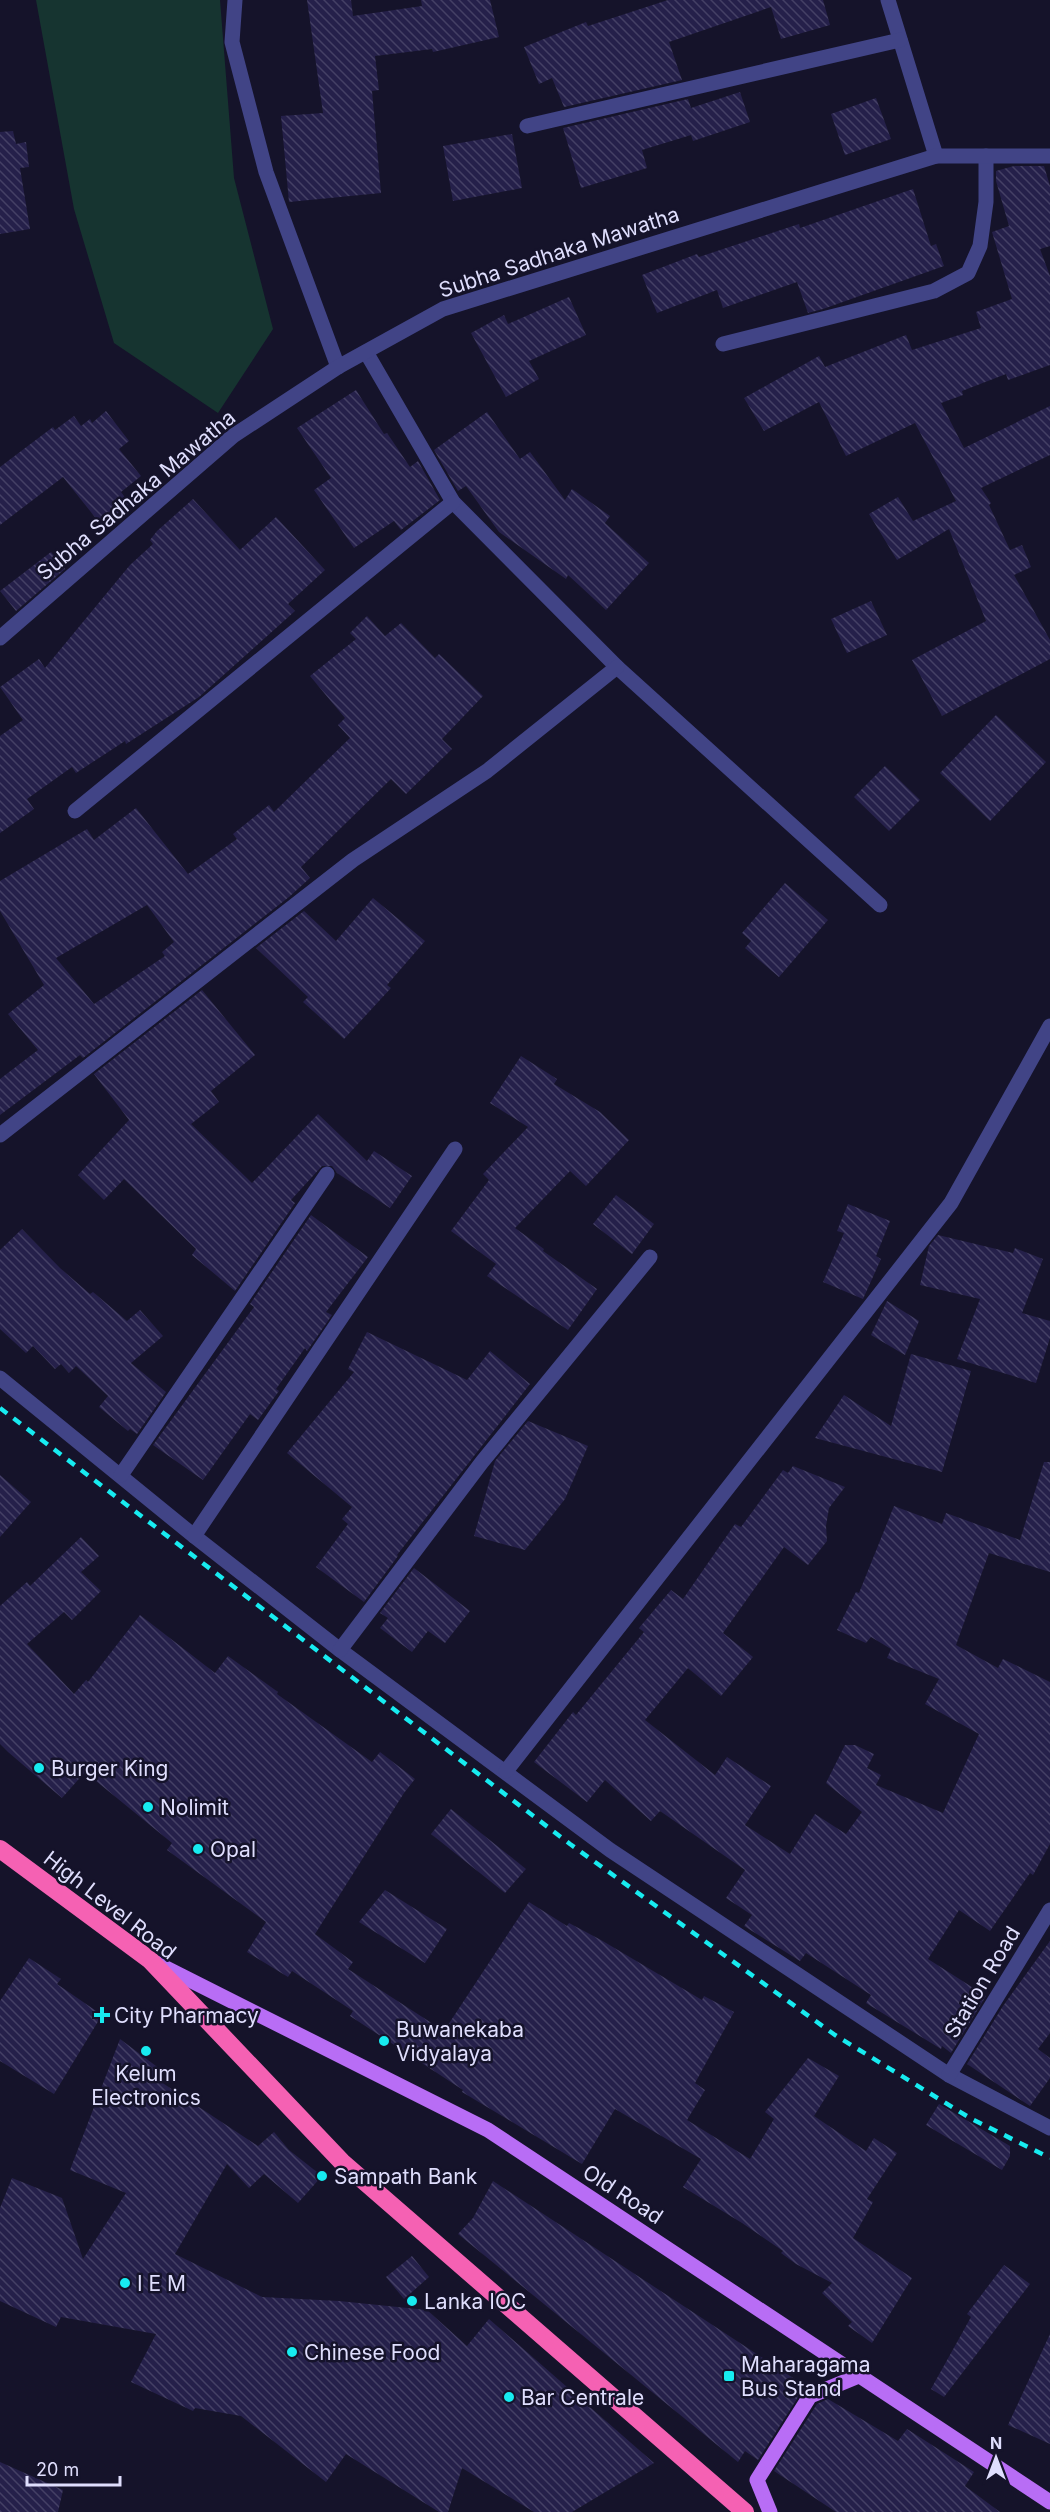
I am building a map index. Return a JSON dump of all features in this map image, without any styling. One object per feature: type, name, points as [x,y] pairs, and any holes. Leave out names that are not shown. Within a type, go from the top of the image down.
[{"type":"highway","name":"High Level Road","points":[[0,1849],[150,1960],[342,2162],[744,2512]]},
{"type":"main road","name":"Old Road","points":[[150,1960],[488,2130],[1050,2502]]},
{"type":"main road","points":[[770,2512],[757,2480],[810,2396],[861,2375]]},
{"type":"street","points":[[235,0],[232,42],[266,172],[338,367]]},
{"type":"street","points":[[888,0],[936,156]]},
{"type":"street","points":[[527,126],[900,40]]},
{"type":"street","name":"Subha Sadhaka Mawatha","points":[[0,638],[233,436],[338,367],[443,309],[936,156],[1050,156]]},
{"type":"street","points":[[723,344],[934,291],[968,273],[980,246],[986,201],[986,156]]},
{"type":"street","points":[[366,352],[453,502],[617,667],[880,905]]},
{"type":"street","points":[[75,812],[453,502]]},
{"type":"street","points":[[0,1135],[353,860],[487,771],[617,667]]},
{"type":"street","points":[[506,1771],[951,1203],[1050,1026]]},
{"type":"street","points":[[194,1536],[455,1149]]},
{"type":"street","points":[[121,1474],[327,1174]]},
{"type":"street","points":[[340,1650],[482,1462],[650,1257]]},
{"type":"street","points":[[0,1378],[121,1474],[194,1536],[340,1650],[610,1850],[949,2075],[1050,2128]]},
{"type":"street","name":"Station Road","points":[[949,2075],[1050,1910]]},
{"type":"green space","points":[[36,0],[220,0],[234,178],[273,329],[218,413],[114,343],[74,209]]},
{"type":"building","points":[[307,0],[351,0],[353,16],[422,6],[421,0],[490,0],[499,37],[433,52],[432,49],[375,56],[379,90],[372,91],[381,193],[289,202],[281,116],[323,113]]},
{"type":"building","points":[[668,0],[823,0],[830,25],[781,39],[771,7],[669,42],[682,80],[564,107],[552,78],[539,84],[524,47],[586,22],[588,26]]},
{"type":"building","points":[[740,92],[750,122],[693,141],[691,135],[642,150],[647,168],[581,188],[563,128],[688,99],[691,108]]},
{"type":"building","points":[[876,98],[891,139],[845,155],[831,114]]},
{"type":"building","points":[[13,131],[16,144],[26,142],[29,167],[20,168],[30,229],[0,234],[0,132]]},
{"type":"building","points":[[512,134],[522,188],[453,201],[443,146]]},
{"type":"building","points":[[1014,166],[1044,166],[1050,186],[1050,246],[1040,249],[1050,276],[1050,365],[1008,380],[1006,374],[962,391],[963,395],[941,403],[964,448],[1050,406],[1050,455],[981,488],[991,503],[989,505],[1010,550],[1022,545],[1031,567],[1014,575],[1050,640],[1050,659],[942,716],[912,660],[986,621],[949,529],[897,560],[869,514],[898,497],[913,521],[956,501],[915,423],[846,456],[819,402],[764,431],[744,398],[819,356],[825,367],[906,335],[912,350],[981,328],[976,312],[1012,299],[992,232],[1009,226],[996,181],[996,171]]},
{"type":"building","points":[[913,189],[931,246],[936,244],[944,266],[808,313],[797,282],[723,308],[717,290],[657,313],[642,275],[697,254],[699,257],[799,224],[800,228]]},
{"type":"building","points":[[569,297],[586,335],[529,361],[539,379],[506,397],[471,333],[504,315],[508,324]]},
{"type":"building","points":[[356,390],[384,434],[387,433],[410,467],[418,461],[440,500],[401,530],[394,521],[354,548],[314,490],[331,478],[297,428]]},
{"type":"building","points":[[106,411],[129,441],[119,449],[141,476],[121,492],[130,504],[102,526],[63,477],[0,525],[0,467],[53,427],[55,430],[74,416],[81,426],[90,419],[92,423]]},
{"type":"building","points":[[487,412],[520,459],[530,452],[565,500],[572,489],[610,516],[605,523],[649,563],[606,610],[568,575],[566,579],[499,532],[466,486],[458,491],[434,450]]},
{"type":"building","points":[[193,499],[240,550],[276,517],[325,570],[288,604],[295,611],[199,697],[76,773],[72,767],[27,799],[34,809],[0,833],[0,736],[23,720],[0,687],[39,659],[45,668],[130,565],[153,544],[150,540],[157,531]]},
{"type":"building","points":[[51,552],[65,569],[16,611],[0,591]]},
{"type":"building","points":[[871,601],[887,635],[847,653],[831,619]]},
{"type":"building","points":[[367,616],[385,636],[401,623],[435,658],[439,654],[483,696],[442,739],[452,749],[406,794],[391,779],[301,867],[310,878],[289,897],[83,1058],[80,1055],[0,1115],[0,1079],[38,1050],[8,1014],[44,985],[0,911],[0,881],[87,829],[94,840],[136,808],[188,874],[237,839],[233,834],[269,805],[274,812],[350,738],[338,725],[345,718],[310,676],[356,639],[350,633]],"holes":[[[147,905],[174,942],[162,952],[165,956],[94,1004],[56,958]]]},
{"type":"building","points":[[996,715],[1046,762],[990,821],[940,773]]},
{"type":"building","points":[[885,766],[920,800],[889,831],[854,797]]},
{"type":"building","points":[[785,883],[828,920],[779,977],[745,948],[751,941],[742,933]]},
{"type":"building","points":[[373,898],[425,941],[387,985],[391,988],[344,1039],[303,1002],[308,997],[256,948],[304,911],[336,941]]},
{"type":"building","points":[[202,990],[255,1055],[211,1091],[219,1102],[191,1124],[252,1183],[318,1114],[367,1161],[374,1151],[412,1176],[390,1208],[337,1173],[332,1166],[322,1166],[291,1200],[295,1203],[235,1291],[192,1255],[196,1249],[124,1179],[104,1200],[78,1175],[129,1120],[94,1074]]},
{"type":"building","points":[[521,1056],[557,1079],[554,1084],[600,1112],[629,1140],[586,1186],[570,1171],[515,1228],[597,1289],[568,1330],[487,1276],[496,1264],[451,1231],[489,1180],[483,1174],[528,1127],[490,1103]]},
{"type":"building","points":[[616,1195],[654,1224],[632,1254],[593,1224]]},
{"type":"building","points":[[848,1204],[890,1221],[876,1256],[881,1259],[863,1299],[823,1282],[844,1233],[837,1231]]},
{"type":"building","points":[[311,1215],[368,1257],[326,1312],[332,1315],[276,1389],[279,1391],[258,1420],[250,1414],[203,1480],[153,1445],[254,1307],[250,1304]]},
{"type":"building","points":[[22,1229],[60,1268],[90,1294],[93,1292],[127,1321],[140,1310],[163,1336],[131,1363],[166,1392],[137,1434],[130,1429],[128,1431],[99,1407],[108,1396],[76,1366],[69,1373],[61,1364],[55,1369],[33,1346],[26,1353],[0,1329],[0,1250]]},
{"type":"building","points":[[938,1235],[1013,1253],[1015,1248],[1043,1259],[1022,1313],[1050,1321],[1050,1338],[1036,1383],[957,1359],[980,1299],[920,1285],[929,1246]]},
{"type":"building","points":[[887,1301],[919,1321],[905,1355],[871,1335]]},
{"type":"building","points":[[367,1332],[467,1380],[490,1351],[530,1384],[397,1555],[364,1602],[316,1567],[348,1524],[342,1519],[352,1507],[287,1453],[354,1372],[348,1369]]},
{"type":"building","points":[[911,1354],[971,1371],[942,1472],[815,1438],[844,1395],[891,1426]]},
{"type":"building","points":[[528,1421],[588,1446],[565,1499],[525,1550],[474,1536],[495,1461]]},
{"type":"building","points":[[1044,1462],[1050,1462],[1050,1572],[989,1553],[956,1645],[998,1668],[1003,1659],[1050,1682],[1050,1844],[1033,1875],[1030,1873],[990,1931],[959,1910],[928,1959],[986,1996],[951,2053],[866,2003],[871,1995],[806,1953],[800,1961],[744,1926],[752,1915],[726,1898],[745,1870],[660,1811],[651,1821],[605,1780],[587,1802],[534,1762],[573,1712],[576,1715],[644,1632],[639,1628],[671,1590],[683,1599],[735,1524],[741,1527],[783,1470],[788,1473],[793,1466],[845,1487],[829,1508],[826,1526],[827,1541],[808,1565],[784,1547],[723,1633],[753,1657],[721,1696],[688,1668],[645,1720],[715,1775],[727,1757],[771,1786],[745,1825],[790,1854],[815,1814],[846,1834],[862,1812],[826,1783],[845,1745],[855,1745],[874,1754],[867,1768],[881,1775],[876,1785],[943,1813],[979,1734],[925,1704],[939,1679],[887,1658],[891,1649],[871,1637],[866,1643],[837,1630],[856,1592],[859,1593],[894,1506],[942,1524],[946,1513],[1020,1540]]},
{"type":"building","points":[[0,1475],[31,1502],[0,1537]]},
{"type":"building","points":[[81,1537],[99,1556],[81,1572],[101,1591],[72,1620],[64,1612],[27,1644],[74,1694],[86,1680],[88,1682],[140,1615],[215,1673],[228,1656],[372,1762],[380,1752],[415,1779],[315,1934],[353,1962],[348,1969],[444,2031],[529,1902],[567,1926],[569,1923],[601,1940],[702,2000],[704,1996],[734,2012],[695,2083],[705,2090],[687,2120],[750,2159],[774,2119],[765,2112],[808,2058],[839,2076],[814,2116],[866,2151],[874,2138],[897,2153],[867,2199],[873,2202],[853,2238],[912,2278],[872,2343],[848,2326],[852,2322],[822,2293],[832,2283],[796,2264],[781,2253],[783,2251],[742,2223],[683,2187],[701,2159],[615,2109],[582,2164],[462,2092],[463,2090],[350,2016],[353,2011],[292,1971],[288,1977],[247,1952],[266,1922],[167,1850],[172,1843],[85,1772],[62,1798],[0,1744],[0,1606],[27,1582],[30,1586]]},
{"type":"building","points":[[414,1568],[470,1611],[445,1643],[428,1631],[412,1652],[380,1628],[388,1618],[380,1613]]},
{"type":"building","points":[[451,1809],[526,1869],[505,1893],[431,1834]]},
{"type":"building","points":[[385,1890],[447,1929],[425,1963],[359,1922]]},
{"type":"building","points":[[1050,1941],[1050,2033],[1038,2049],[1050,2058],[1050,2078],[1030,2106],[967,2064],[1003,2006]]},
{"type":"building","points":[[29,1958],[61,1979],[57,1984],[102,2015],[54,2094],[0,2061],[0,2001]]},
{"type":"building","points":[[120,2039],[164,2072],[158,2080],[258,2146],[274,2132],[289,2150],[322,2176],[298,2203],[264,2174],[249,2188],[227,2164],[175,2254],[262,2297],[339,2301],[427,2310],[467,2346],[489,2319],[654,2463],[572,2512],[534,2512],[462,2468],[448,2512],[439,2512],[346,2454],[326,2482],[241,2416],[195,2408],[193,2411],[131,2382],[156,2334],[61,2317],[56,2327],[0,2301],[0,2208],[12,2178],[62,2198],[83,2259],[126,2193],[70,2170]]},
{"type":"building","points":[[939,2104],[1010,2146],[1010,2156],[1002,2170],[926,2125]]},
{"type":"building","points":[[493,2181],[807,2387],[802,2391],[758,2460],[745,2451],[738,2462],[458,2234],[473,2218]]},
{"type":"building","points":[[412,2256],[429,2277],[404,2299],[386,2277]]},
{"type":"building","points":[[1004,2265],[1030,2284],[944,2397],[931,2389],[971,2317],[967,2314]]},
{"type":"building","points":[[1050,2334],[1050,2444],[1008,2425]]},
{"type":"building","points":[[828,2399],[898,2441],[907,2429],[974,2472],[965,2486],[1000,2512],[836,2512],[774,2471],[817,2404]]},
{"type":"building","points":[[0,2462],[63,2490],[58,2512],[0,2512]]},
{"type":"railway","points":[[0,1408],[570,1844],[835,2035],[970,2118],[1050,2158]]},
{"type":"place","name":"Burger King","points":[[39,1768]]},
{"type":"place","name":"Nolimit","points":[[148,1807]]},
{"type":"place","name":"Opal","points":[[198,1849]]},
{"type":"place","name":"City Pharmacy","points":[[102,2015]]},
{"type":"place","name":"Buwanekaba Vidyalaya","points":[[384,2041]]},
{"type":"place","name":"Kelum Electronics","points":[[146,2051]]},
{"type":"place","name":"Sampath Bank","points":[[322,2176]]},
{"type":"place","name":"I E M","points":[[125,2283]]},
{"type":"place","name":"Lanka IOC","points":[[412,2301]]},
{"type":"place","name":"Chinese Food","points":[[292,2352]]},
{"type":"place","name":"Maharagama Bus Stand","points":[[729,2376]]},
{"type":"place","name":"Bar Centrale","points":[[509,2397]]}]
